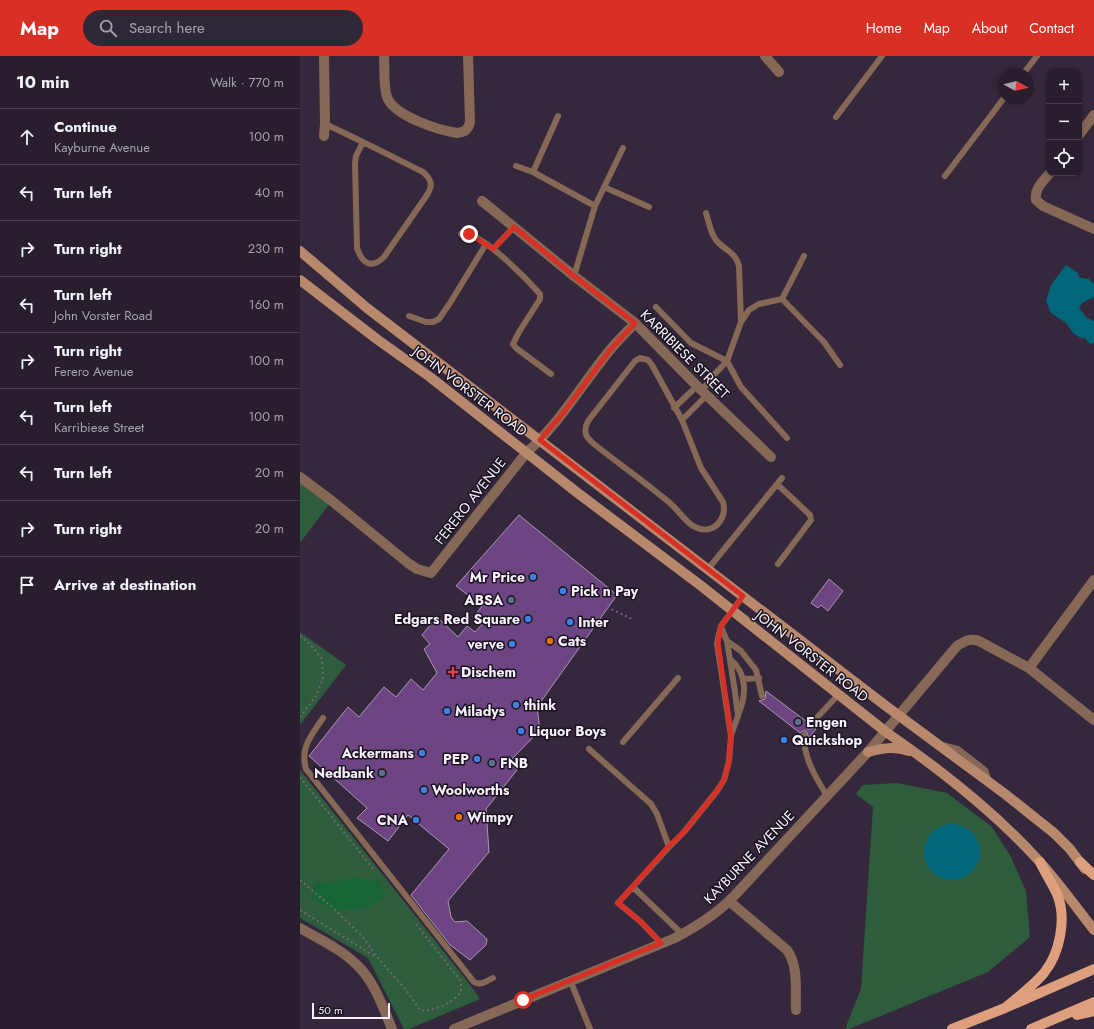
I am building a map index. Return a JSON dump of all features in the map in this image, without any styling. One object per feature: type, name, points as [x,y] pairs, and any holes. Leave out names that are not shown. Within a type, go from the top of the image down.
[{"type":"main road","name":"JOHN VORSTER ROAD","points":[[300,251],[349,294],[900,716],[990,782],[1054,833],[1094,880]]},
{"type":"main road","name":"JOHN VORSTER ROAD","points":[[300,280],[378,340],[430,377],[579,494],[694,580],[886,732],[964,789],[1007,828],[1040,862],[1094,930]]},
{"type":"main road","points":[[868,752],[888,747],[900,748],[918,754]]},
{"type":"main road","points":[[1005,1008],[1045,972],[1058,946],[1061,934],[1062,916],[1058,896],[1040,862]]},
{"type":"main road","points":[[1080,862],[1094,875]]},
{"type":"main road","points":[[952,1029],[1005,1008],[1094,969]]},
{"type":"main road","points":[[1031,1029],[1094,1002]]},
{"type":"main road","points":[[1031,1029],[1094,1011]]},
{"type":"street","points":[[324,56],[324,136]]},
{"type":"street","points":[[384,56],[385,90],[391,104],[396,109],[422,123],[457,133],[467,130],[470,122],[468,56]]},
{"type":"street","points":[[764,56],[780,72]]},
{"type":"street","points":[[1082,131],[1094,115]]},
{"type":"street","points":[[1048,176],[1037,190],[1035,195],[1036,200],[1043,206],[1094,229]]},
{"type":"street","name":"KARRIBIESE STREET","points":[[482,201],[574,276],[635,323],[702,391],[771,457]]},
{"type":"street","name":"FERERO AVENUE","points":[[300,477],[408,563],[417,569],[430,573],[527,452],[540,440],[563,413],[610,350],[635,323]]},
{"type":"street","points":[[1029,668],[1094,580]]},
{"type":"street","name":"KAYBURNE AVENUE","points":[[454,1029],[682,934],[703,922],[729,901],[886,732],[957,646],[967,640],[973,639],[979,641],[1029,668],[1094,720]]},
{"type":"street","points":[[729,901],[787,950],[792,957],[794,967],[796,1010]]},
{"type":"street","points":[[300,928],[343,954],[357,965],[372,984],[392,1029]]},
{"type":"lane","points":[[836,118],[882,56]]},
{"type":"lane","points":[[1027,68],[1036,56]]},
{"type":"lane","points":[[945,176],[999,104]]},
{"type":"lane","points":[[533,172],[558,116]]},
{"type":"lane","points":[[325,124],[363,142],[423,172],[429,177],[430,189],[427,195],[384,257],[374,264],[363,260],[360,257],[358,248],[356,156],[363,142]]},
{"type":"lane","points":[[574,276],[594,206],[623,148]]},
{"type":"lane","points":[[516,166],[533,172],[594,206]]},
{"type":"lane","points":[[604,187],[649,207]]},
{"type":"lane","points":[[706,213],[711,231],[717,242],[737,259],[739,266],[741,322]]},
{"type":"lane","points":[[493,249],[514,227]]},
{"type":"lane","points":[[461,234],[469,234],[493,249],[531,283],[540,294],[540,299],[513,344],[516,348],[551,374]]},
{"type":"lane","points":[[409,316],[426,322],[433,322],[439,319],[486,244]]},
{"type":"lane","points":[[782,299],[804,256]]},
{"type":"lane","points":[[682,420],[710,378],[727,361],[741,322],[749,310],[759,304],[782,299]]},
{"type":"lane","points":[[782,299],[786,305],[824,342],[840,365]]},
{"type":"lane","points":[[656,307],[691,343],[727,361],[741,387],[787,438]]},
{"type":"lane","points":[[640,358],[648,360],[652,365],[674,408],[682,420],[701,468],[723,502],[725,508],[724,515],[720,522],[715,527],[708,529],[696,528],[672,505],[588,440],[585,434],[585,427],[588,421],[635,361],[640,358]]},
{"type":"lane","points":[[674,408],[702,391]]},
{"type":"lane","points":[[708,568],[782,478]]},
{"type":"lane","points":[[777,484],[811,517],[811,520],[778,564]]},
{"type":"lane","points":[[661,943],[641,922],[618,903],[700,814],[724,780],[729,761],[731,736],[718,654],[718,643],[721,626],[743,596]]},
{"type":"lane","points":[[721,626],[727,641],[731,660],[738,716]]},
{"type":"lane","points":[[727,641],[738,648],[756,670],[762,696]]},
{"type":"lane","points":[[731,660],[741,671],[743,679],[743,700],[731,736]]},
{"type":"lane","points":[[623,742],[678,678]]},
{"type":"lane","points":[[743,679],[759,678]]},
{"type":"lane","points":[[810,725],[839,694]]},
{"type":"lane","points":[[323,718],[304,745],[302,754],[306,769],[474,982],[482,984],[492,978]]},
{"type":"lane","points":[[804,735],[804,744],[807,756],[817,780],[827,796]]},
{"type":"lane","points":[[589,749],[651,804],[657,814],[668,847]]},
{"type":"lane","points":[[633,887],[682,934]]},
{"type":"lane","points":[[570,980],[590,1029]]},
{"type":"path","points":[[607,607],[632,619]]},
{"type":"path","points":[[300,636],[310,644],[322,659],[323,679],[316,696],[300,717]]},
{"type":"path","points":[[300,777],[376,873]]},
{"type":"path","points":[[486,814],[493,819]]},
{"type":"path","points":[[300,880],[332,907],[362,936],[378,958],[406,990],[420,1010],[429,1010],[448,1003],[460,993],[462,987],[460,980],[414,921]]},
{"type":"path","points":[[300,910],[378,958]]},
{"type":"green space","points":[[300,478],[331,502],[300,543]]},
{"type":"green space","points":[[300,632],[346,665],[300,725]]},
{"type":"green space","points":[[300,770],[480,999],[409,1029],[404,1029],[368,958],[300,918]]},
{"type":"green space","points":[[897,783],[947,793],[992,827],[1011,857],[1026,891],[1030,937],[988,972],[849,1029],[845,1029],[861,989],[873,807],[856,794],[863,785]]},
{"type":"green space","points":[[358,878],[378,881],[386,893],[382,899],[364,909],[332,911],[312,898],[315,884]]},
{"type":"water","points":[[1066,265],[1078,273],[1078,276],[1089,279],[1094,284],[1094,297],[1082,303],[1079,308],[1087,318],[1094,321],[1094,343],[1090,344],[1084,337],[1083,339],[1074,334],[1066,323],[1051,313],[1046,301],[1051,285]]},
{"type":"water","points":[[952,824],[963,826],[972,832],[978,841],[980,852],[978,863],[972,872],[963,878],[952,880],[941,878],[932,872],[926,863],[924,852],[926,841],[932,832],[941,826]]},
{"type":"building","points":[[519,515],[617,595],[537,707],[540,730],[509,762],[517,770],[486,809],[489,852],[448,901],[451,917],[455,922],[467,921],[487,939],[486,945],[470,960],[450,945],[411,895],[449,849],[408,815],[388,841],[357,818],[367,808],[309,756],[348,707],[359,717],[384,687],[396,697],[411,679],[423,690],[437,673],[424,649],[430,644],[422,635],[437,617],[458,637],[467,626],[475,632],[485,621],[477,613],[482,606],[456,586]]},
{"type":"building","points":[[829,579],[843,591],[828,611],[821,605],[818,608],[811,603]]},
{"type":"building","points":[[766,691],[807,722],[807,729],[816,729],[809,738],[806,731],[800,733],[759,701],[765,699]]},
{"type":"place","name":"Mr Price","points":[[533,577]]},
{"type":"place","name":"Pick n Pay","points":[[563,591]]},
{"type":"place","name":"ABSA","points":[[511,600]]},
{"type":"place","name":"Edgars Red Square","points":[[528,619]]},
{"type":"place","name":"Inter","points":[[570,622]]},
{"type":"place","name":"Cats","points":[[550,641]]},
{"type":"place","name":"verve","points":[[512,644]]},
{"type":"place","name":"Dischem","points":[[453,672]]},
{"type":"place","name":"think","points":[[516,705]]},
{"type":"place","name":"Miladys","points":[[447,711]]},
{"type":"place","name":"Engen","points":[[798,722]]},
{"type":"place","name":"Liquor Boys","points":[[521,731]]},
{"type":"place","name":"Quickshop","points":[[784,740]]},
{"type":"place","name":"Ackermans","points":[[422,753]]},
{"type":"place","name":"PEP","points":[[477,759]]},
{"type":"place","name":"FNB","points":[[492,763]]},
{"type":"place","name":"Nedbank","points":[[382,773]]},
{"type":"place","name":"Woolworths","points":[[424,790]]},
{"type":"place","name":"Wimpy","points":[[459,817]]},
{"type":"place","name":"CNA","points":[[416,820]]},
{"type":"route","points":[[469,234],[493,249],[514,227],[635,323],[610,350],[563,413],[540,440],[743,596],[721,626],[718,643],[718,654],[731,736],[729,761],[724,780],[700,814],[618,903],[641,922],[661,943],[523,1000]]}]
